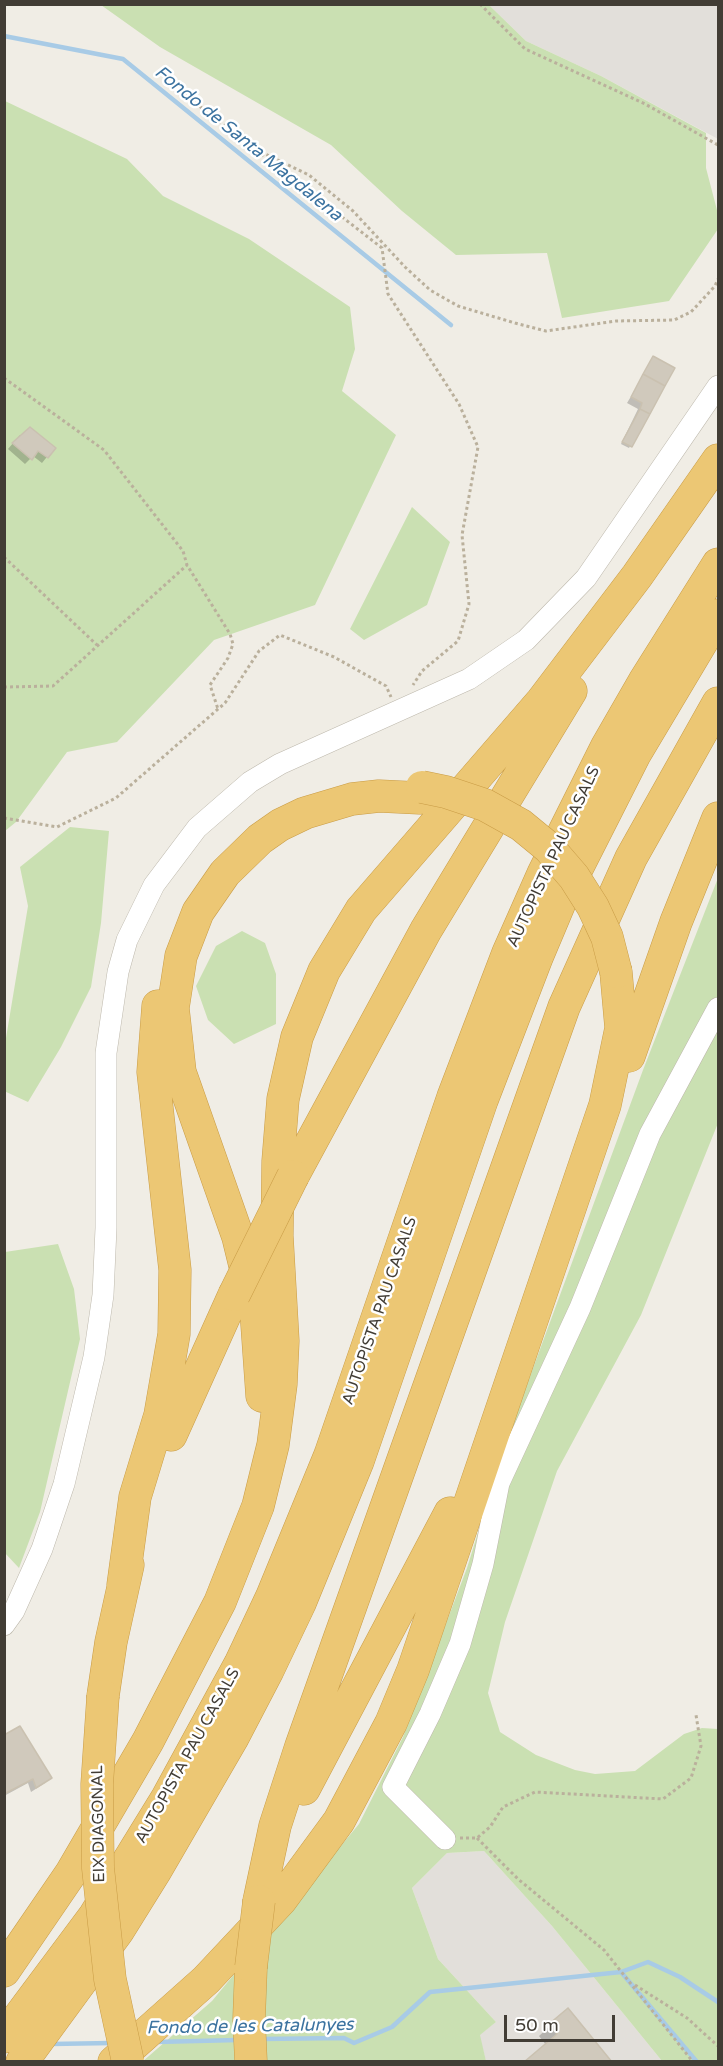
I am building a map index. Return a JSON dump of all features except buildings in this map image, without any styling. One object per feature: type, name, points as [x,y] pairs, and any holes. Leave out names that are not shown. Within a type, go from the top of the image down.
[{"type":"highway","points":[[4,1971],[70,1873],[148,1741],[220,1602],[258,1506],[278,1415],[283,1341],[278,1236],[280,1128],[288,1070],[310,1003],[324,971],[361,910],[524,723],[637,576],[718,460]]},
{"type":"highway","points":[[586,668],[718,482]]},
{"type":"highway","name":"AUTOPISTA PAU CASALS","points":[[20,2044],[167,1798],[240,1664],[272,1596],[330,1455],[478,1027],[538,884],[607,746],[645,680],[718,564]]},
{"type":"highway","points":[[123,1585],[139,1525],[163,1455],[234,1295],[293,1176],[426,930],[586,668],[599,642],[628,599],[637,576]]},
{"type":"highway","name":"AUTOPISTA PAU CASALS","points":[[20,2044],[118,1931],[190,1815],[232,1739],[295,1612],[358,1461],[482,1100],[537,957],[566,890],[636,754],[718,615]]},
{"type":"highway","points":[[250,2046],[251,1967],[258,1901],[275,1826],[301,1746],[564,1007],[636,849],[718,703]]},
{"type":"highway","points":[[123,1585],[135,1497],[160,1415],[174,1334],[175,1270],[156,1106],[153,1054],[159,997],[179,930],[197,895],[217,867],[255,831],[301,804],[351,789],[379,786],[421,793],[480,814],[515,834],[543,856],[566,883],[585,912],[598,941],[611,974],[621,1028],[605,1105],[413,1670],[366,1773],[339,1821],[281,1900],[206,1980],[129,2052]]},
{"type":"highway","points":[[148,1741],[175,1674],[216,1589],[236,1536],[254,1466],[262,1395],[256,1311],[238,1237],[180,1072],[173,1008],[181,956],[198,912],[220,879],[242,855],[280,825],[305,813],[352,799],[421,793]]},
{"type":"highway","points":[[569,1214],[609,1113],[676,922],[718,818]]},
{"type":"highway","points":[[266,1871],[283,1846],[311,1773],[443,1527],[473,1462],[571,1178],[603,1076],[610,1028],[611,974]]},
{"type":"highway","name":"EIX DIAGONAL","points":[[123,1585],[103,1696],[97,1784],[98,1868],[110,1979],[129,2052]]},
{"type":"street","points":[[4,1625],[14,1611],[42,1549],[72,1453],[94,1357],[103,1295],[106,1228],[106,1053],[118,972],[127,940],[154,885],[197,828],[250,782],[280,764],[469,679],[526,640],[550,618],[586,578],[718,386]]},
{"type":"street","points":[[445,1839],[393,1787],[430,1714],[460,1644],[483,1564],[499,1483],[580,1308],[650,1134],[718,1008]]},
{"type":"path","points":[[480,4],[525,49],[645,104],[718,146]]},
{"type":"path","points":[[176,88],[257,150],[309,175],[353,211],[405,267],[430,290],[458,306],[546,331],[616,321],[674,320],[691,312],[715,286],[718,279]]},
{"type":"path","points":[[183,93],[382,249],[388,294],[459,404],[478,447],[462,535],[469,604],[458,641],[422,671],[397,711]]},
{"type":"path","points":[[4,378],[104,450],[183,550],[187,565],[230,634],[233,644],[228,658],[210,685],[218,709]]},
{"type":"path","points":[[4,557],[97,645]]},
{"type":"path","points":[[4,687],[53,686],[187,565]]},
{"type":"path","points":[[4,818],[57,827],[116,798],[225,703],[259,651],[280,635],[334,657],[386,686],[397,711]]},
{"type":"path","points":[[445,1839],[477,1838],[490,1827],[503,1807],[535,1792],[663,1799],[691,1778],[701,1746],[696,1714]]},
{"type":"path","points":[[477,1838],[518,1879],[604,1950],[693,2061]]},
{"type":"path","points":[[631,1983],[687,2018],[718,2046]]},
{"type":"shaded area","points":[[489,5],[718,5],[718,139],[601,76],[526,41]]},
{"type":"shaded area","points":[[484,1851],[552,1926],[662,2061],[486,2061],[479,2035],[496,2022],[438,1959],[412,1888],[447,1853]]},
{"type":"green space","points":[[101,5],[489,5],[526,41],[601,76],[706,133],[706,168],[718,214],[718,229],[669,301],[562,318],[547,253],[456,255],[402,211],[331,145],[160,47]]},
{"type":"green space","points":[[5,101],[127,159],[163,196],[249,239],[350,307],[355,349],[342,391],[396,435],[315,605],[214,640],[117,742],[67,752],[16,822],[5,831]]},
{"type":"green space","points":[[412,507],[450,542],[427,605],[364,640],[350,629]]},
{"type":"green space","points":[[70,827],[109,831],[101,923],[91,987],[61,1047],[28,1102],[4,1091],[5,1044],[28,906],[20,867]]},
{"type":"green space","points":[[718,878],[718,1123],[641,1315],[557,1471],[505,1622],[488,1693],[500,1732],[536,1755],[575,1770],[595,1774],[635,1771],[684,1734],[702,1728],[718,1729],[718,2061],[662,2061],[552,1926],[484,1851],[447,1853],[412,1888],[438,1959],[496,2022],[480,2035],[486,2061],[142,2062],[212,2001],[359,1824],[403,1737],[467,1568],[508,1436],[643,1070]]},
{"type":"green space","points":[[242,931],[265,943],[276,974],[276,1024],[234,1044],[208,1020],[196,986],[216,946]]},
{"type":"green space","points":[[58,1244],[74,1289],[80,1339],[40,1512],[19,1568],[4,1552],[5,1252]]},
{"type":"waterway","name":"Fondo de Santa Magdalena","points":[[4,36],[123,59],[451,325]]},
{"type":"waterway","name":"Fondo de les Catalunyes","points":[[261,2039],[344,2038],[354,2043],[392,2027],[430,1992],[621,1972],[648,1962],[680,1977],[718,2002]]},
{"type":"waterway","points":[[621,1972],[697,2062]]},
{"type":"waterway","name":"Fondo de les Catalunyes","points":[[156,2042],[238,2040]]},
{"type":"waterway","name":"Fondo de les Catalunyes","points":[[51,2044],[112,2043]]}]
